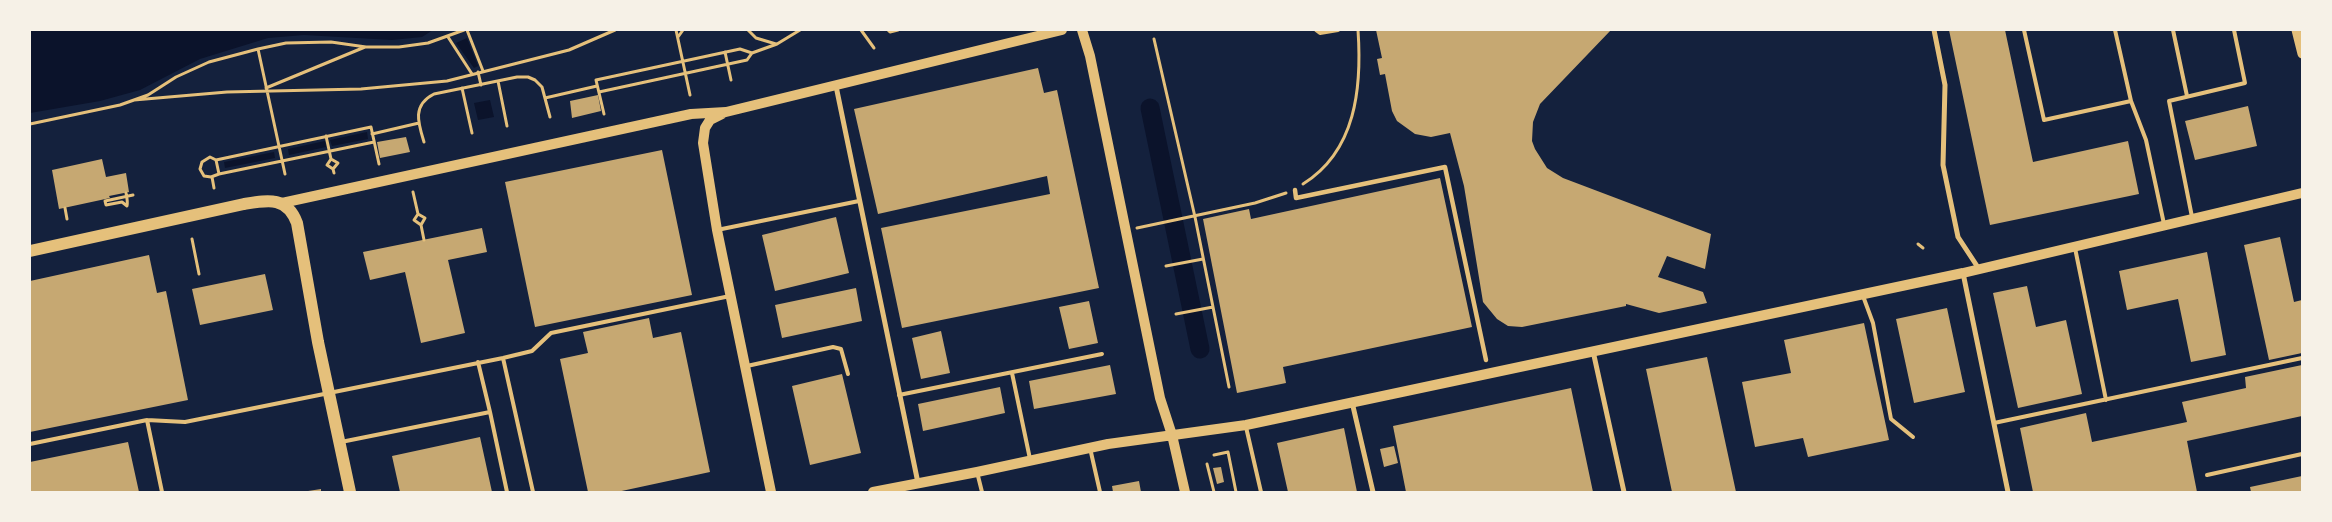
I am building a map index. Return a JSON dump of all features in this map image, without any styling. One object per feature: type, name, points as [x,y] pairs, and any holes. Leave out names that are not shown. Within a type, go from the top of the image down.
[{"type":"main road","points":[[30,251],[244,204],[282,202],[691,114],[726,112],[1062,30]]},
{"type":"main road","points":[[1082,30],[1090,56],[1127,230],[1160,398],[1172,435],[1185,492]]},
{"type":"main road","points":[[726,112],[710,120],[702,138],[717,230],[771,492]]},
{"type":"main road","points":[[873,492],[913,487],[1090,448],[1246,425],[1963,273],[2302,193]]},
{"type":"main road","points":[[282,202],[292,212],[296,223],[350,492]]},
{"type":"street","points":[[1934,30],[1945,85],[1943,165],[1958,237],[1979,269]]},
{"type":"street","points":[[2296,30],[2302,54]]},
{"type":"street","points":[[836,85],[899,395],[913,487]]},
{"type":"street","points":[[1294,190],[1296,198],[1445,167],[1486,360]]},
{"type":"street","points":[[1963,273],[2008,492]]},
{"type":"street","points":[[1593,351],[1624,492]]},
{"type":"street","points":[[1352,402],[1373,492]]},
{"type":"lane","points":[[1316,30],[1320,33],[1338,30]]},
{"type":"lane","points":[[2024,30],[2044,120],[2131,102]]},
{"type":"lane","points":[[2115,30],[2131,102],[2146,140],[2164,226]]},
{"type":"lane","points":[[2173,30],[2187,96]]},
{"type":"lane","points":[[2192,219],[2169,101],[2245,83],[2234,30]]},
{"type":"lane","points":[[717,230],[859,201]]},
{"type":"lane","points":[[2075,246],[2106,400]]},
{"type":"lane","points":[[1862,294],[1873,323],[1891,419],[1913,437]]},
{"type":"lane","points":[[30,444],[147,420],[185,422],[504,358],[532,351],[551,333],[731,295]]},
{"type":"lane","points":[[745,367],[833,347],[841,349],[848,374]]},
{"type":"lane","points":[[899,395],[1102,354]]},
{"type":"lane","points":[[504,358],[534,492]]},
{"type":"lane","points":[[1994,423],[2302,358]]},
{"type":"lane","points":[[478,362],[507,492]]},
{"type":"lane","points":[[1012,373],[1030,461]]},
{"type":"lane","points":[[339,442],[490,412]]},
{"type":"lane","points":[[147,420],[162,492]]},
{"type":"lane","points":[[1246,425],[1261,492]]},
{"type":"lane","points":[[1090,448],[1100,492]]},
{"type":"lane","points":[[2207,475],[2302,454]]},
{"type":"lane","points":[[978,472],[982,492]]},
{"type":"path","points":[[30,124],[120,105],[148,95],[176,77],[209,62],[286,43],[331,42],[366,47],[409,46],[448,37],[466,30],[483,70]]},
{"type":"path","points":[[134,100],[227,92],[368,88],[447,81],[483,70],[569,50],[615,30]]},
{"type":"path","points":[[676,30],[690,95]]},
{"type":"path","points":[[677,38],[683,30]]},
{"type":"path","points":[[748,30],[756,38],[777,44]]},
{"type":"path","points":[[599,92],[747,60],[752,53],[777,44],[800,30]]},
{"type":"path","points":[[861,30],[874,48]]},
{"type":"path","points":[[888,30],[890,32],[898,30]]},
{"type":"path","points":[[1127,230],[1255,203],[1294,190],[1314,177],[1329,162],[1348,131],[1354,112],[1358,30]]},
{"type":"path","points":[[448,37],[472,74]]},
{"type":"path","points":[[1154,39],[1194,216],[1229,387]]},
{"type":"path","points":[[267,90],[366,47]]},
{"type":"path","points":[[604,114],[596,80],[743,48],[752,53]]},
{"type":"path","points":[[258,49],[285,174]]},
{"type":"path","points":[[725,52],[731,80]]},
{"type":"path","points":[[478,72],[480,85]]},
{"type":"path","points":[[424,142],[419,124],[418,110],[426,99],[434,94],[462,88],[518,77],[532,78],[542,87],[550,117]]},
{"type":"path","points":[[498,81],[507,126]]},
{"type":"path","points":[[545,98],[597,86]]},
{"type":"path","points":[[462,88],[472,133]]},
{"type":"path","points":[[372,134],[419,124]]},
{"type":"path","points":[[374,142],[212,177],[204,176],[201,171],[201,164],[207,158],[212,157],[216,160],[371,127],[379,164]]},
{"type":"path","points":[[326,136],[331,158],[327,165],[334,171],[338,163],[331,158]]},
{"type":"path","points":[[216,160],[219,174]]},
{"type":"path","points":[[212,177],[214,188]]},
{"type":"path","points":[[413,192],[418,214],[414,220],[421,224]]},
{"type":"path","points":[[126,195],[127,206],[122,202],[106,205],[105,201],[126,195],[133,195]]},
{"type":"path","points":[[65,208],[67,220]]},
{"type":"path","points":[[418,214],[425,218],[421,224],[424,240]]},
{"type":"path","points":[[192,239],[199,274]]},
{"type":"path","points":[[1918,244],[1923,248]]},
{"type":"path","points":[[1166,266],[1203,259]]},
{"type":"path","points":[[1176,314],[1213,307]]},
{"type":"path","points":[[1214,455],[1228,452],[1236,492]]},
{"type":"path","points":[[1207,464],[1214,492]]},
{"type":"water","points":[[30,30],[433,30],[422,37],[392,40],[304,35],[268,38],[200,59],[140,90],[100,101],[30,113]]},
{"type":"water","points":[[467,38],[478,66],[474,68],[456,43]]},
{"type":"water","points":[[490,100],[494,117],[478,120],[474,103]]},
{"type":"water","points":[[367,132],[368,139],[332,146],[330,140]]},
{"type":"water","points":[[325,141],[326,147],[289,155],[288,149]]},
{"type":"water","points":[[274,152],[275,158],[225,168],[224,162]]},
{"type":"building","points":[[1376,30],[1611,30],[1540,104],[1533,122],[1532,141],[1547,168],[1563,178],[1711,234],[1705,269],[1667,256],[1658,277],[1703,292],[1707,303],[1659,313],[1626,304],[1626,306],[1522,327],[1508,326],[1497,319],[1483,302],[1464,186],[1450,133],[1431,137],[1415,134],[1397,121],[1392,111],[1385,74],[1380,75],[1377,59],[1382,58]]},
{"type":"building","points":[[1949,30],[2005,30],[2033,162],[2128,141],[2139,194],[1990,225]]},
{"type":"building","points":[[1038,68],[1044,93],[1057,90],[1099,288],[902,328],[881,228],[1050,194],[1047,176],[878,214],[854,109]]},
{"type":"building","points":[[598,95],[601,111],[572,118],[570,101]]},
{"type":"building","points":[[2248,106],[2257,146],[2195,160],[2185,121]]},
{"type":"building","points":[[406,137],[410,152],[380,158],[377,142]]},
{"type":"building","points":[[662,150],[692,295],[535,327],[505,182]]},
{"type":"building","points":[[102,159],[106,177],[126,173],[129,192],[59,209],[52,170]]},
{"type":"building","points":[[1440,178],[1472,327],[1283,367],[1286,383],[1237,393],[1203,219],[1249,209],[1251,219]]},
{"type":"building","points":[[836,217],[849,273],[775,291],[762,235]]},
{"type":"building","points":[[482,228],[487,252],[448,260],[465,333],[421,343],[405,272],[370,280],[363,252]]},
{"type":"building","points":[[2280,237],[2294,302],[2302,300],[2302,353],[2269,360],[2244,245]]},
{"type":"building","points":[[2207,252],[2226,355],[2191,362],[2178,299],[2127,310],[2119,271]]},
{"type":"building","points":[[149,255],[157,293],[166,291],[188,400],[30,432],[30,281]]},
{"type":"building","points":[[265,274],[273,310],[200,325],[192,289]]},
{"type":"building","points":[[2027,286],[2036,327],[2066,320],[2082,394],[2018,408],[1993,293]]},
{"type":"building","points":[[856,288],[862,321],[782,338],[775,305]]},
{"type":"building","points":[[1089,301],[1098,343],[1069,349],[1059,307]]},
{"type":"building","points":[[1947,308],[1965,392],[1914,403],[1896,319]]},
{"type":"building","points":[[649,318],[653,338],[681,332],[710,472],[617,492],[588,492],[560,359],[588,353],[583,332]]},
{"type":"building","points":[[1864,323],[1889,440],[1808,457],[1803,438],[1755,447],[1742,382],[1791,373],[1784,340]]},
{"type":"building","points":[[941,331],[950,373],[921,379],[912,338]]},
{"type":"building","points":[[1707,357],[1736,492],[1672,492],[1646,369]]},
{"type":"building","points":[[1110,365],[1116,394],[1034,409],[1029,381]]},
{"type":"building","points":[[2302,365],[2302,416],[2187,441],[2197,492],[2033,492],[2020,428],[2086,413],[2092,442],[2187,422],[2182,402],[2246,388],[2245,377]]},
{"type":"building","points":[[842,374],[861,453],[810,465],[792,386]]},
{"type":"building","points":[[1000,387],[1005,413],[923,431],[918,404]]},
{"type":"building","points":[[1571,388],[1593,492],[1406,492],[1393,426]]},
{"type":"building","points":[[1344,428],[1357,492],[1288,492],[1277,443]]},
{"type":"building","points":[[480,437],[492,492],[400,492],[392,456]]},
{"type":"building","points":[[128,442],[139,492],[30,492],[30,462]]},
{"type":"building","points":[[1394,446],[1398,463],[1384,467],[1380,449]]},
{"type":"building","points":[[1221,467],[1224,482],[1217,484],[1213,468]]},
{"type":"building","points":[[2302,476],[2302,492],[2251,492],[2250,487]]},
{"type":"building","points":[[1139,481],[1141,492],[1113,492],[1112,486]]},
{"type":"building","points":[[321,489],[321,492],[308,492],[308,491]]},
{"type":"waterway","points":[[1150,108],[1200,349]]}]
